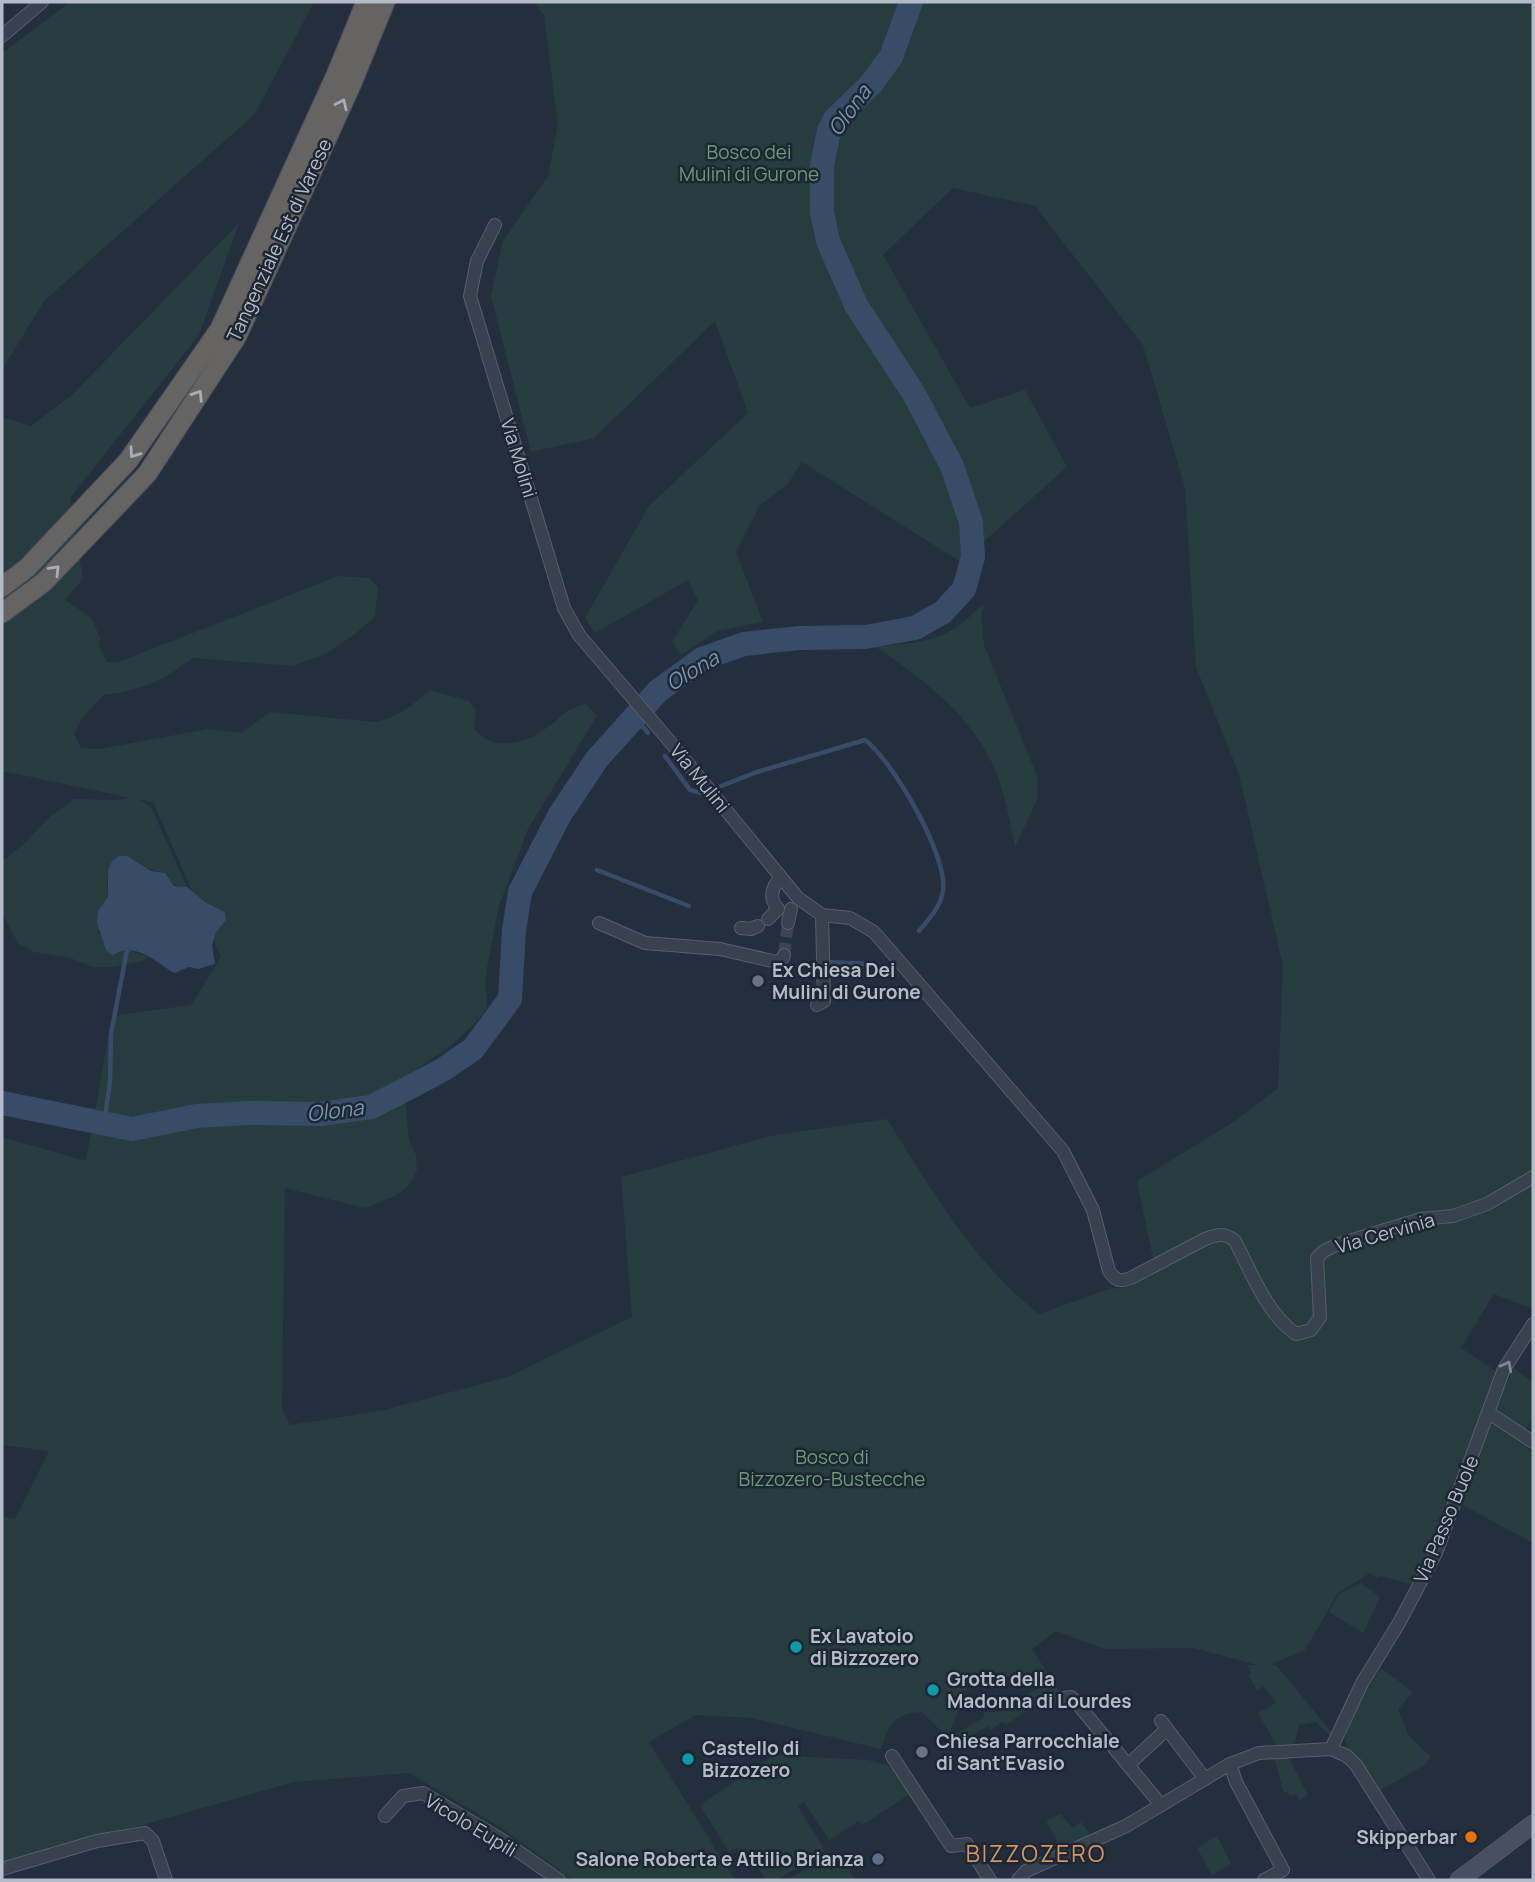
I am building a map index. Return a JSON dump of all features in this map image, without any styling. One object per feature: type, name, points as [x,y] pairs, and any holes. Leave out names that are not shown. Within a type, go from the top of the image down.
[{"type":"highway","name":"Tangenziale Est di Varese","points":[[2,587],[27,568],[128,461],[220,329],[336,75],[366,2]]},
{"type":"highway","name":"Tangenziale Est di Varese","points":[[2,614],[44,582],[147,474],[237,336],[352,83],[385,2]]},
{"type":"main road","points":[[1459,1880],[1533,1824]]},
{"type":"street","points":[[2,36],[42,2]]},
{"type":"street","name":"Via Molini","points":[[495,225],[477,261],[470,296],[564,608],[579,635],[616,680]]},
{"type":"street","name":"Via Mulini","points":[[616,680],[781,878],[789,906],[822,915],[850,918],[874,932],[934,1002]]},
{"type":"street","points":[[781,878],[773,889],[773,902],[789,906]]},
{"type":"street","points":[[741,928],[751,929],[789,906]]},
{"type":"street","points":[[788,923],[789,906]]},
{"type":"street","points":[[817,1005],[824,1001],[822,915]]},
{"type":"street","points":[[598,923],[645,943],[720,949],[777,962],[784,955]]},
{"type":"street","name":"Via Cervinia","points":[[934,1002],[1063,1151],[1093,1210],[1109,1271],[1114,1279],[1122,1281],[1131,1278],[1205,1239],[1218,1234],[1227,1235],[1235,1241],[1267,1303],[1282,1325],[1296,1334],[1311,1330],[1320,1317],[1317,1258],[1324,1251],[1421,1219],[1453,1216],[1487,1205],[1533,1177]]},
{"type":"street","name":"Via Passo Buole","points":[[1331,1749],[1363,1683],[1398,1625],[1436,1553],[1504,1369],[1533,1324]]},
{"type":"street","points":[[1489,1413],[1533,1443]]},
{"type":"street","points":[[1064,1698],[1071,1697],[1075,1701],[1161,1805]]},
{"type":"street","points":[[1128,1765],[1164,1725],[1205,1779]]},
{"type":"street","points":[[1018,1880],[1027,1871],[1126,1826],[1230,1764],[1259,1753],[1331,1749],[1347,1756],[1356,1765],[1429,1880]]},
{"type":"street","points":[[892,1756],[951,1846],[967,1844],[990,1880]]},
{"type":"street","points":[[1230,1764],[1236,1782],[1283,1870],[1264,1880]]},
{"type":"street","name":"Vicolo Eupili","points":[[385,1816],[403,1796],[423,1793],[499,1838],[559,1880]]},
{"type":"street","points":[[2,1869],[97,1841],[145,1833],[153,1841],[166,1880]]},
{"type":"green space","points":[[70,2],[314,2],[255,114],[44,301],[2,370],[2,53]]},
{"type":"green space","name":"Bosco di Bizzozero-Bustecche","points":[[533,2],[1533,2],[1533,1309],[1494,1294],[1461,1348],[1497,1372],[1417,1586],[1380,1576],[1377,1578],[1370,1573],[1338,1593],[1305,1650],[1269,1665],[1276,1665],[1333,1734],[1330,1736],[1316,1722],[1299,1725],[1294,1747],[1278,1748],[1258,1713],[1276,1703],[1264,1686],[1257,1690],[1248,1675],[1251,1673],[1247,1665],[1257,1665],[1194,1648],[1104,1649],[1056,1631],[1032,1649],[1049,1675],[973,1675],[946,1736],[922,1712],[898,1718],[890,1726],[881,1749],[751,1718],[695,1715],[649,1742],[735,1880],[573,1880],[500,1827],[409,1773],[294,1782],[2,1865],[2,1516],[15,1519],[49,1451],[2,1445],[2,1137],[86,1161],[112,1016],[191,1005],[221,957],[153,802],[138,799],[151,807],[187,887],[177,886],[162,873],[140,865],[107,877],[108,897],[98,932],[103,937],[106,950],[127,950],[148,957],[143,961],[112,967],[93,967],[70,958],[34,952],[18,943],[2,913],[2,861],[23,845],[51,816],[74,799],[131,798],[2,771],[2,413],[4,418],[31,426],[73,394],[239,223],[199,335],[70,498],[83,579],[65,600],[89,616],[100,638],[99,646],[107,662],[116,663],[338,576],[369,578],[378,587],[375,617],[324,655],[292,666],[193,658],[151,684],[103,695],[81,720],[74,734],[81,748],[99,749],[208,729],[241,733],[270,712],[375,722],[398,714],[430,690],[469,701],[476,710],[474,730],[493,742],[513,743],[533,736],[568,711],[586,704],[597,716],[528,829],[499,906],[485,978],[487,1009],[458,1039],[403,1079],[409,1140],[416,1155],[417,1171],[408,1186],[395,1196],[365,1208],[285,1188],[282,1409],[290,1425],[384,1410],[507,1377],[632,1317],[621,1177],[770,1136],[887,1119],[937,1198],[974,1248],[1015,1294],[1039,1314],[1109,1289],[1129,1287],[1156,1273],[1137,1181],[1235,1121],[1278,1088],[1283,966],[1239,774],[1196,667],[1185,488],[1143,345],[1035,206],[953,188],[883,255],[970,408],[1025,390],[1067,467],[961,562],[802,462],[787,485],[760,505],[736,552],[763,622],[717,631],[681,655],[672,642],[698,600],[688,580],[595,633],[585,618],[649,506],[748,413],[715,321],[594,438],[531,452],[491,296],[503,241],[548,176],[558,125],[544,15]]},
{"type":"green space","points":[[984,604],[981,617],[984,645],[1037,776],[1038,798],[1015,847],[999,780],[980,741],[940,696],[876,647],[918,642],[939,636],[958,626]]},
{"type":"green space","points":[[1514,1368],[1533,1383],[1533,1417],[1525,1431],[1495,1410]]},
{"type":"green space","points":[[1495,1424],[1527,1444],[1526,1447],[1533,1453],[1533,1543],[1459,1503],[1488,1427]]},
{"type":"green space","points":[[1361,1583],[1380,1597],[1363,1633],[1329,1612],[1339,1594]]},
{"type":"green space","points":[[1381,1668],[1413,1692],[1398,1709],[1408,1735],[1431,1757],[1423,1766],[1377,1792],[1345,1741],[1359,1703]]},
{"type":"green space","points":[[1053,1682],[1064,1697],[1046,1710],[1039,1702],[1006,1725],[1003,1722],[990,1730],[988,1726],[967,1739],[964,1735],[956,1739],[953,1735],[983,1718],[985,1712],[1004,1711],[1025,1695]]},
{"type":"green space","points":[[774,1755],[868,1760],[893,1767],[912,1793],[862,1825],[859,1821],[829,1840],[804,1802],[798,1806],[825,1851],[777,1880],[766,1880],[747,1851],[741,1854],[737,1848],[729,1852],[700,1805]]},
{"type":"green space","points":[[1288,1757],[1308,1795],[1299,1801],[1296,1794],[1290,1797],[1287,1792],[1284,1793],[1274,1758]]},
{"type":"green space","points":[[1060,1814],[1073,1828],[1081,1822],[1092,1837],[1062,1849],[1046,1821]]},
{"type":"green space","points":[[1217,1836],[1231,1864],[1212,1875],[1197,1848]]},
{"type":"green space","points":[[838,1851],[855,1880],[787,1880]]},
{"type":"water","points":[[119,856],[127,856],[151,871],[165,873],[174,886],[187,887],[206,903],[225,912],[226,920],[216,932],[212,945],[215,964],[198,969],[189,967],[174,973],[140,952],[126,950],[112,955],[106,950],[97,923],[98,911],[108,897],[108,870],[112,861]]},
{"type":"waterway","name":"Olona","points":[[2,1103],[132,1129],[197,1116],[248,1113],[320,1114],[371,1107],[416,1084],[473,1049],[510,999],[514,930],[520,892],[559,816],[597,759],[658,691],[702,659],[744,644],[799,638],[865,637],[915,628],[943,612],[964,589],[973,557],[971,522],[952,466],[914,394],[856,305],[828,241],[822,212],[822,165],[829,131],[835,119],[871,84],[891,57],[911,2]]},
{"type":"waterway","points":[[635,717],[648,733]]},
{"type":"waterway","points":[[721,786],[757,772],[865,740],[877,751],[903,788],[937,855],[942,875],[942,896],[934,912],[919,931]]},
{"type":"waterway","points":[[665,756],[690,790],[702,793]]},
{"type":"waterway","points":[[597,870],[689,906]]},
{"type":"waterway","points":[[104,1124],[110,1082],[111,1034],[127,950]]},
{"type":"waterway","points":[[827,962],[871,964]]},
{"type":"tunnel","points":[[784,955],[788,923]]},
{"type":"place","name":"Ex Chiesa Dei Mulini di Gurone","points":[[758,981]]},
{"type":"place","name":"Ex Lavatoio di Bizzozero","points":[[796,1647]]},
{"type":"place","name":"Grotta della Madonna di Lourdes","points":[[933,1690]]},
{"type":"place","name":"Chiesa Parrocchiale di Sant'Evasio","points":[[922,1752]]},
{"type":"place","name":"Castello di Bizzozero","points":[[688,1759]]},
{"type":"place","name":"Skipperbar","points":[[1471,1837]]},
{"type":"place","name":"Salone Roberta e Attilio Brianza","points":[[878,1859]]},
{"type":"district","name":"BIZZOZERO","points":[[1036,1853]]},
{"type":"park label","name":"Bosco dei Mulini di Gurone","points":[[749,163]]}]
